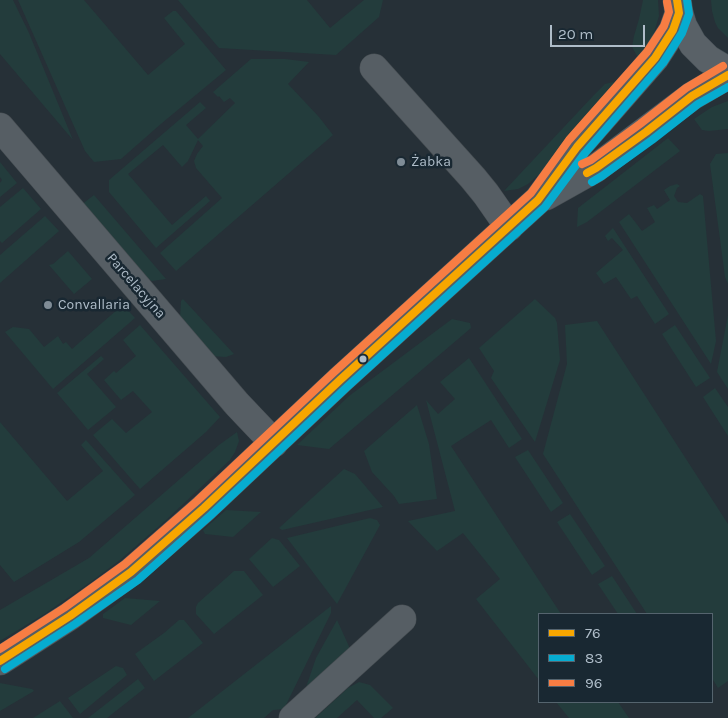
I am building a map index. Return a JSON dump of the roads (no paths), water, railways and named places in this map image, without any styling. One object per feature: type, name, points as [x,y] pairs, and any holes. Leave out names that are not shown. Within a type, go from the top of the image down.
[{"type":"main road","points":[[678,6],[686,32],[698,50],[728,71]]},
{"type":"street","points":[[0,661],[70,616],[131,572],[538,200],[577,147],[655,58],[673,30],[678,6]]},
{"type":"street","points":[[374,68],[473,178],[509,227]]},
{"type":"street","points":[[538,200],[596,168],[692,96],[728,75]]},
{"type":"street","name":"Parcelacyjna","points":[[0,127],[237,404],[274,443]]},
{"type":"street","points":[[293,718],[402,619]]},
{"type":"place","name":"Żabka","points":[[401,162]]},
{"type":"place","name":"Convallaria","points":[[48,305]]}]
